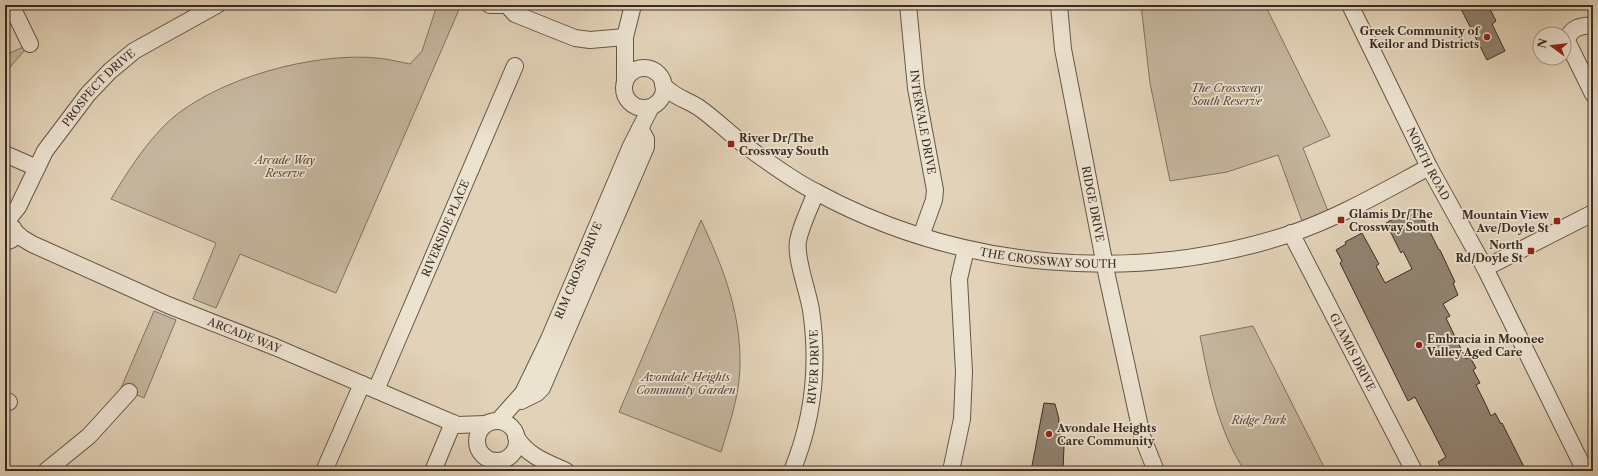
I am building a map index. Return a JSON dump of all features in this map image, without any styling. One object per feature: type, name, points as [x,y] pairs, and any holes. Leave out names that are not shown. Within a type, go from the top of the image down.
[{"type":"street","points":[[10,5],[30,44]]},
{"type":"street","name":"PROSPECT DRIVE","points":[[8,234],[18,207],[45,151],[88,94],[110,71],[134,51],[217,5]]},
{"type":"street","points":[[490,5],[507,5],[515,14],[576,38],[590,40],[625,37]]},
{"type":"street","points":[[634,5],[625,37],[624,89],[629,101],[639,108],[654,105],[689,103]]},
{"type":"street","name":"INTERVALE DRIVE","points":[[908,5],[916,88],[935,190],[934,200],[921,236]]},
{"type":"street","name":"RIDGE DRIVE","points":[[1059,5],[1063,49],[1105,265],[1142,436],[1156,471]]},
{"type":"street","name":"NORTH ROAD","points":[[1350,5],[1429,167],[1485,268],[1494,289],[1585,471]]},
{"type":"street","points":[[1593,25],[1580,26],[1570,33],[1567,41],[1593,94]]},
{"type":"street","points":[[625,37],[634,56],[646,69],[657,74],[663,85],[662,95],[654,105]]},
{"type":"street","name":"RIVERSIDE PLACE","points":[[376,390],[515,66]]},
{"type":"street","points":[[625,82],[633,72],[646,69]]},
{"type":"street","name":"THE CROSSWAY SOUTH","points":[[663,85],[676,97],[699,108],[767,162],[816,192],[872,218],[921,236],[966,249],[1026,258],[1105,265],[1143,263],[1192,257],[1241,248],[1291,233],[1363,202],[1429,167]]},
{"type":"street","name":"RIM CROSS DRIVE","points":[[629,101],[634,115],[631,146]]},
{"type":"street","name":"RIM CROSS DRIVE","points":[[515,434],[517,414],[522,397],[550,339],[631,146],[654,105]]},
{"type":"street","points":[[522,397],[537,394],[542,388],[646,147],[646,140],[640,128]]},
{"type":"street","points":[[5,154],[37,168]]},
{"type":"street","name":"RIVER DRIVE","points":[[792,471],[809,419],[813,390],[814,353],[811,310],[798,246],[800,232],[816,192]]},
{"type":"street","points":[[1485,268],[1593,213]]},
{"type":"street","name":"GLAMIS DRIVE","points":[[1291,233],[1414,471]]},
{"type":"street","name":"ARCADE WAY","points":[[8,234],[22,238],[32,244],[168,305],[275,347],[455,424],[480,451]]},
{"type":"street","points":[[951,471],[962,419],[964,372],[959,279],[966,249]]},
{"type":"street","points":[[324,471],[362,384]]},
{"type":"street","points":[[46,471],[89,436],[129,392]]},
{"type":"street","name":"RIM CROSS DRIVE","points":[[492,423],[522,397]]},
{"type":"street","points":[[490,471],[480,451],[478,434],[492,423],[505,422],[515,434],[522,446],[534,458],[566,471]]},
{"type":"street","name":"ARCADE WAY","points":[[455,424],[492,423]]},
{"type":"street","points":[[433,471],[455,424]]},
{"type":"street","points":[[503,462],[516,448],[515,434]]},
{"type":"street","points":[[480,451],[493,460],[503,462],[534,458]]},
{"type":"green space","name":"Arcade Way Reserve","points":[[437,5],[461,5],[336,293],[240,254],[216,308],[193,299],[216,243],[111,199],[130,168],[152,139],[169,121],[189,106],[213,92],[267,71],[325,59],[352,57],[381,58],[410,64],[422,51]]},
{"type":"green space","name":"The Crossway South Reserve","points":[[1141,5],[1265,5],[1330,136],[1303,148],[1328,211],[1302,221],[1278,155],[1227,172],[1170,181],[1150,83]]},
{"type":"green space","points":[[30,44],[5,73],[5,55]]},
{"type":"green space","name":"Avondale Heights Community Garden","points":[[701,220],[723,271],[737,323],[739,341],[739,383],[721,452],[619,412]]},
{"type":"green space","points":[[154,311],[176,320],[144,398],[121,388]]},
{"type":"green space","name":"Ridge Park","points":[[1253,326],[1326,471],[1245,471],[1236,456],[1221,423],[1211,388],[1200,336]]},
{"type":"building","name":"Greek Community of Keilor and Districts","points":[[1459,5],[1488,5],[1496,21],[1492,24],[1505,51],[1487,60]]},
{"type":"building","name":"Embracia in Moonee Valley Aged Care","points":[[1415,209],[1422,221],[1424,220],[1455,282],[1453,283],[1458,295],[1443,304],[1450,316],[1446,318],[1466,359],[1470,357],[1476,368],[1473,370],[1480,383],[1476,385],[1491,416],[1495,413],[1501,424],[1502,423],[1526,471],[1443,471],[1438,462],[1446,457],[1415,397],[1408,401],[1340,263],[1342,261],[1336,250],[1346,244],[1345,242],[1362,233],[1379,264],[1376,266],[1385,283],[1412,269],[1403,251],[1401,253],[1386,223]]},
{"type":"building","name":"Avondale Heights Care Community","points":[[1044,403],[1055,404],[1059,419],[1058,428],[1064,446],[1063,471],[1031,471]]},
{"type":"place","name":"Greek Community of Keilor and Districts","points":[[1487,37]]},
{"type":"place","name":"River Dr/The Crossway South","points":[[731,144]]},
{"type":"place","name":"Glamis Dr/The Crossway South","points":[[1341,220]]},
{"type":"place","name":"Mountain View Ave/Doyle St","points":[[1557,221]]},
{"type":"place","name":"North Rd/Doyle St","points":[[1531,251]]},
{"type":"place","name":"Embracia in Moonee Valley Aged Care","points":[[1419,345]]},
{"type":"place","name":"Avondale Heights Care Community","points":[[1049,434]]}]
